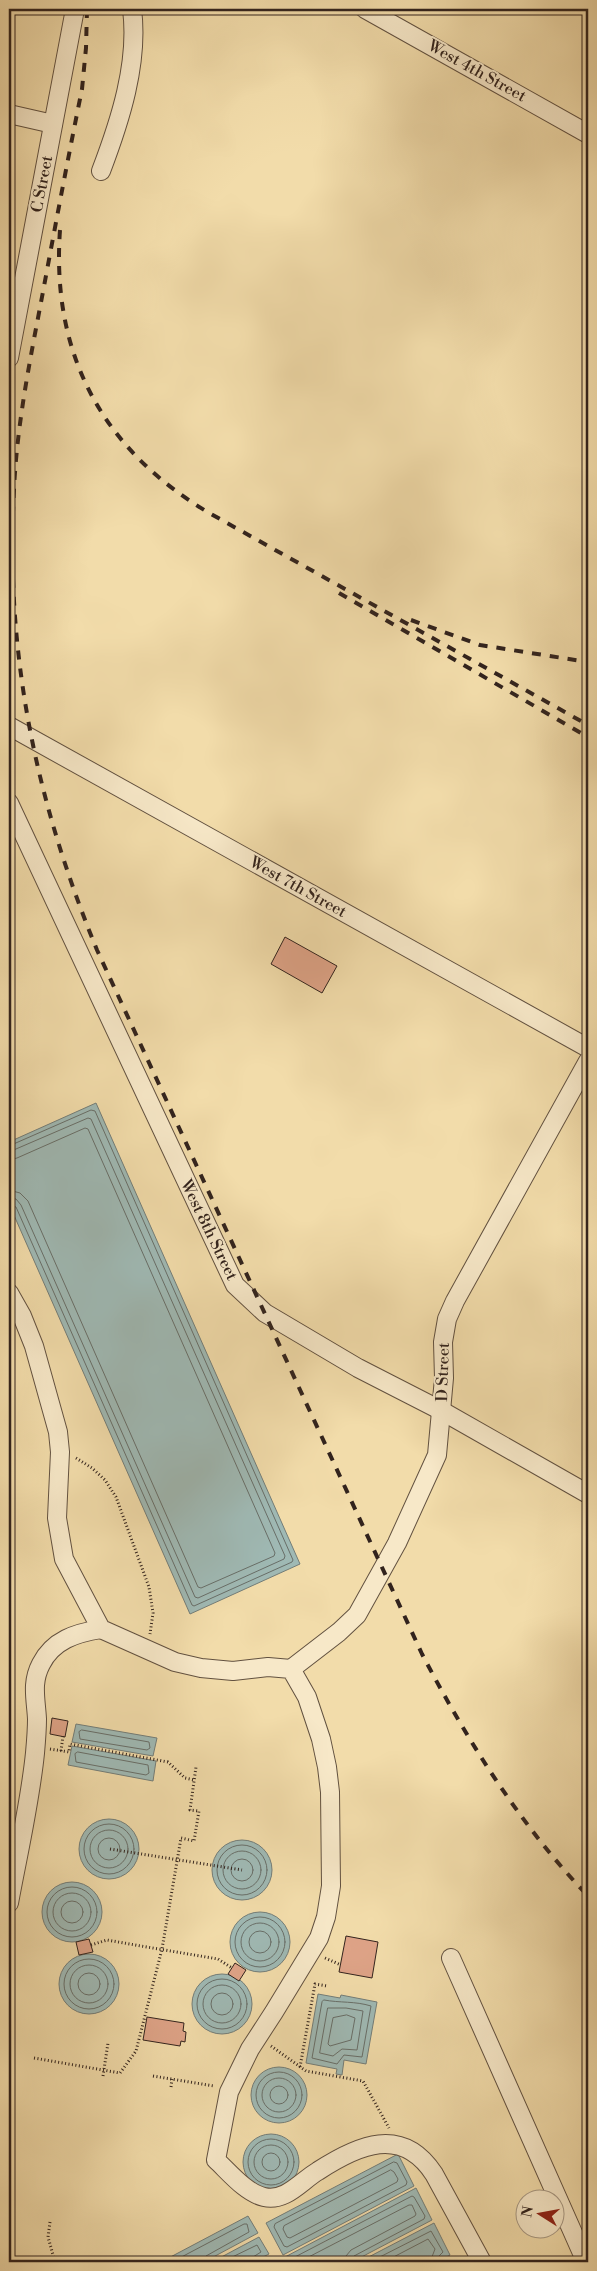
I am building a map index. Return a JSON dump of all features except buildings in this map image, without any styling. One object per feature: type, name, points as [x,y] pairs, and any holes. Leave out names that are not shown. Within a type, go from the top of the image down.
[{"type":"street","name":"C Street","points":[[9,358],[75,9]]},
{"type":"street","points":[[101,171],[115,135],[127,86],[134,24],[132,9]]},
{"type":"street","name":"West 4th Street","points":[[365,9],[588,134]]},
{"type":"street","points":[[9,114],[54,124]]},
{"type":"street","name":"West 7th Street","points":[[9,726],[588,1048]]},
{"type":"street","name":"West 8th Street","points":[[9,803],[235,1285],[248,1299],[280,1322],[358,1368],[442,1411],[588,1494]]},
{"type":"street","name":"D Street","points":[[291,1669],[357,1615],[397,1543],[437,1455],[442,1411],[443,1342],[447,1319],[588,1061]]},
{"type":"street","points":[[9,1293],[22,1316],[41,1369],[58,1432],[60,1452],[57,1518],[64,1559],[101,1629]]},
{"type":"street","points":[[9,1903],[36,1746],[34,1684],[42,1662],[49,1652],[68,1637],[81,1632],[101,1629],[175,1662],[201,1668],[233,1671],[268,1667],[291,1669],[307,1697],[321,1738],[327,1767],[330,1792],[331,1886],[326,1917],[319,1938],[258,2036],[229,2092],[216,2160],[248,2188],[264,2197],[274,2198],[284,2195],[318,2171],[351,2153],[387,2142],[398,2144],[418,2153],[426,2160],[482,2262]]},
{"type":"street","points":[[451,1958],[586,2262]]},
{"type":"path","points":[[60,1452],[78,1458],[92,1468],[105,1480],[116,1498],[152,1601],[152,1626],[145,1649]]},
{"type":"path","points":[[61,1751],[63,1736]]},
{"type":"path","points":[[36,1746],[69,1752],[70,1744],[168,1762],[185,1778],[194,1780]]},
{"type":"path","points":[[34,2058],[120,2073],[136,2051],[162,1949],[181,1838],[194,1840],[198,1811],[190,1810],[196,1767]]},
{"type":"path","points":[[110,1849],[242,1870]]},
{"type":"path","points":[[91,1945],[108,1940],[218,1959],[232,1968]]},
{"type":"path","points":[[300,2067],[315,1984],[327,1986]]},
{"type":"path","points":[[258,2036],[306,2071],[363,2081],[398,2144]]},
{"type":"path","points":[[102,2076],[108,2043]]},
{"type":"path","points":[[153,2076],[215,2086],[229,2092]]},
{"type":"path","points":[[171,2087],[172,2079]]},
{"type":"path","points":[[50,2222],[48,2237],[55,2262]]},
{"type":"water","points":[[96,1103],[300,1564],[190,1614],[9,1204],[9,1142]]},
{"type":"water","points":[[76,1724],[157,1738],[153,1756],[72,1742]]},
{"type":"water","points":[[72,1746],[156,1761],[153,1781],[68,1765]]},
{"type":"water","points":[[109,1819],[126,1824],[134,1832],[139,1849],[134,1866],[126,1874],[109,1879],[92,1874],[84,1866],[79,1849],[84,1832],[92,1824]]},
{"type":"water","points":[[242,1840],[259,1845],[267,1853],[272,1870],[267,1887],[259,1895],[242,1900],[225,1895],[217,1887],[212,1870],[217,1853],[225,1845]]},
{"type":"water","points":[[72,1882],[89,1887],[97,1895],[102,1912],[97,1929],[89,1937],[72,1942],[55,1937],[47,1929],[42,1912],[47,1895],[55,1887]]},
{"type":"water","points":[[260,1912],[277,1917],[285,1925],[290,1942],[285,1959],[277,1967],[260,1972],[243,1967],[235,1959],[230,1942],[235,1925],[243,1917]]},
{"type":"water","points":[[89,1954],[106,1959],[114,1967],[119,1984],[114,2001],[106,2009],[89,2014],[72,2009],[64,2001],[59,1984],[64,1967],[72,1959]]},
{"type":"water","points":[[222,1974],[239,1979],[247,1987],[252,2004],[247,2021],[239,2029],[222,2034],[205,2029],[197,2021],[192,2004],[197,1987],[205,1979]]},
{"type":"water","points":[[318,1994],[340,1998],[341,1995],[377,2002],[366,2064],[344,2060],[342,2075],[336,2074],[337,2069],[306,2063]]},
{"type":"water","points":[[279,2067],[290,2069],[299,2075],[305,2084],[307,2095],[305,2106],[299,2115],[290,2121],[279,2123],[268,2121],[259,2115],[253,2106],[251,2095],[253,2084],[259,2075],[268,2069]]},
{"type":"water","points":[[271,2134],[282,2136],[291,2142],[297,2151],[299,2162],[297,2173],[291,2182],[282,2188],[271,2190],[260,2188],[251,2182],[245,2173],[243,2162],[245,2151],[251,2142],[260,2136]]},
{"type":"water","points":[[398,2154],[414,2186],[283,2255],[266,2223]]},
{"type":"water","points":[[416,2188],[432,2220],[352,2262],[287,2262],[285,2257]]},
{"type":"water","points":[[248,2216],[258,2233],[204,2262],[161,2262]]},
{"type":"water","points":[[434,2223],[450,2255],[437,2262],[359,2262]]},
{"type":"water","points":[[259,2237],[269,2254],[253,2262],[212,2262]]},
{"type":"railway","points":[[87,9],[82,89],[29,368],[18,440],[14,489],[12,549],[14,609],[20,667],[41,781],[75,894],[97,950],[422,1654],[457,1718],[496,1781],[563,1869],[588,1896]]},
{"type":"railway","points":[[60,230],[59,276],[65,318],[75,358],[92,395],[113,429],[141,461],[173,489],[211,514],[588,725]]},
{"type":"railway","points":[[339,593],[588,737]]},
{"type":"railway","points":[[411,620],[480,645],[588,662]]}]
